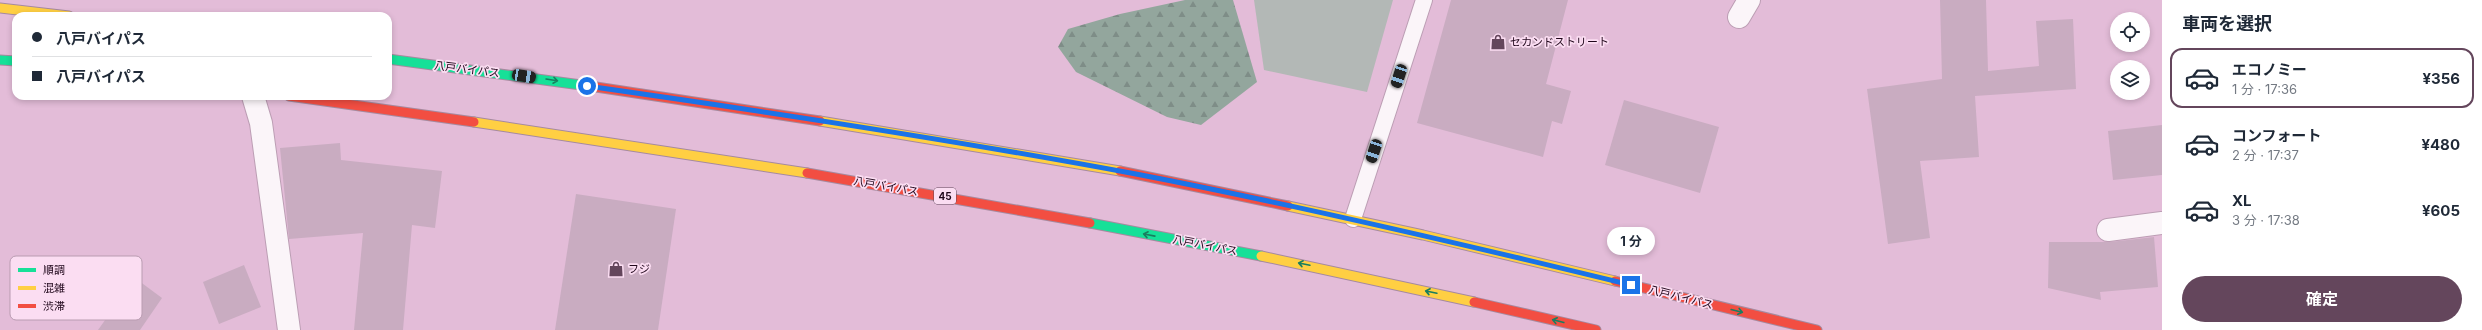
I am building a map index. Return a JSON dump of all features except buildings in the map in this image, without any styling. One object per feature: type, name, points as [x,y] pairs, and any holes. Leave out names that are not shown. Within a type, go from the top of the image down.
[{"type":"highway","points":[[0,8],[34,12]]},
{"type":"highway","name":"八戸バイパス","points":[[392,59],[508,74],[856,126],[1136,174],[1353,220],[1817,330]]},
{"type":"highway","points":[[0,60],[12,61]]},
{"type":"highway","name":"八戸バイパス","points":[[319,100],[577,135],[886,185],[1285,260],[1596,330]]},
{"type":"street","points":[[254,100],[261,123],[289,330]]},
{"type":"street","points":[[2108,230],[2162,223]]},
{"type":"lane","points":[[1353,220],[1424,0]]},
{"type":"shaded area","points":[[1254,0],[1393,0],[1367,92],[1264,70]]},
{"type":"green space","points":[[1185,0],[1233,0],[1257,82],[1201,125],[1167,117],[1076,72],[1058,47],[1068,29],[1120,14]]},
{"type":"traffic: fast","points":[[0,60],[12,61]]},
{"type":"traffic: fast","points":[[392,60],[596,87]]},
{"type":"traffic: fast","points":[[1090,223],[1261,256]]},
{"type":"traffic: slow","points":[[0,8],[34,12]]},
{"type":"traffic: slow","points":[[820,121],[1120,171]]},
{"type":"traffic: slow","points":[[474,122],[807,173]]},
{"type":"traffic: slow","points":[[1288,206],[1423,235],[1615,281]]},
{"type":"traffic: slow","points":[[1261,256],[1474,302]]},
{"type":"traffic: jam","points":[[596,87],[820,121]]},
{"type":"traffic: jam","points":[[317,100],[474,122]]},
{"type":"traffic: jam","points":[[1120,171],[1288,206]]},
{"type":"traffic: jam","points":[[807,173],[1090,223]]},
{"type":"traffic: jam","points":[[1615,281],[1817,330]]},
{"type":"traffic: jam","points":[[1474,302],[1596,330]]},
{"type":"place","name":"セカンドストリート","points":[[1498,42]]},
{"type":"place","name":"フジ","points":[[616,269]]},
{"type":"route","points":[[587,86],[856,126],[1136,174],[1423,234],[1631,285]]}]
